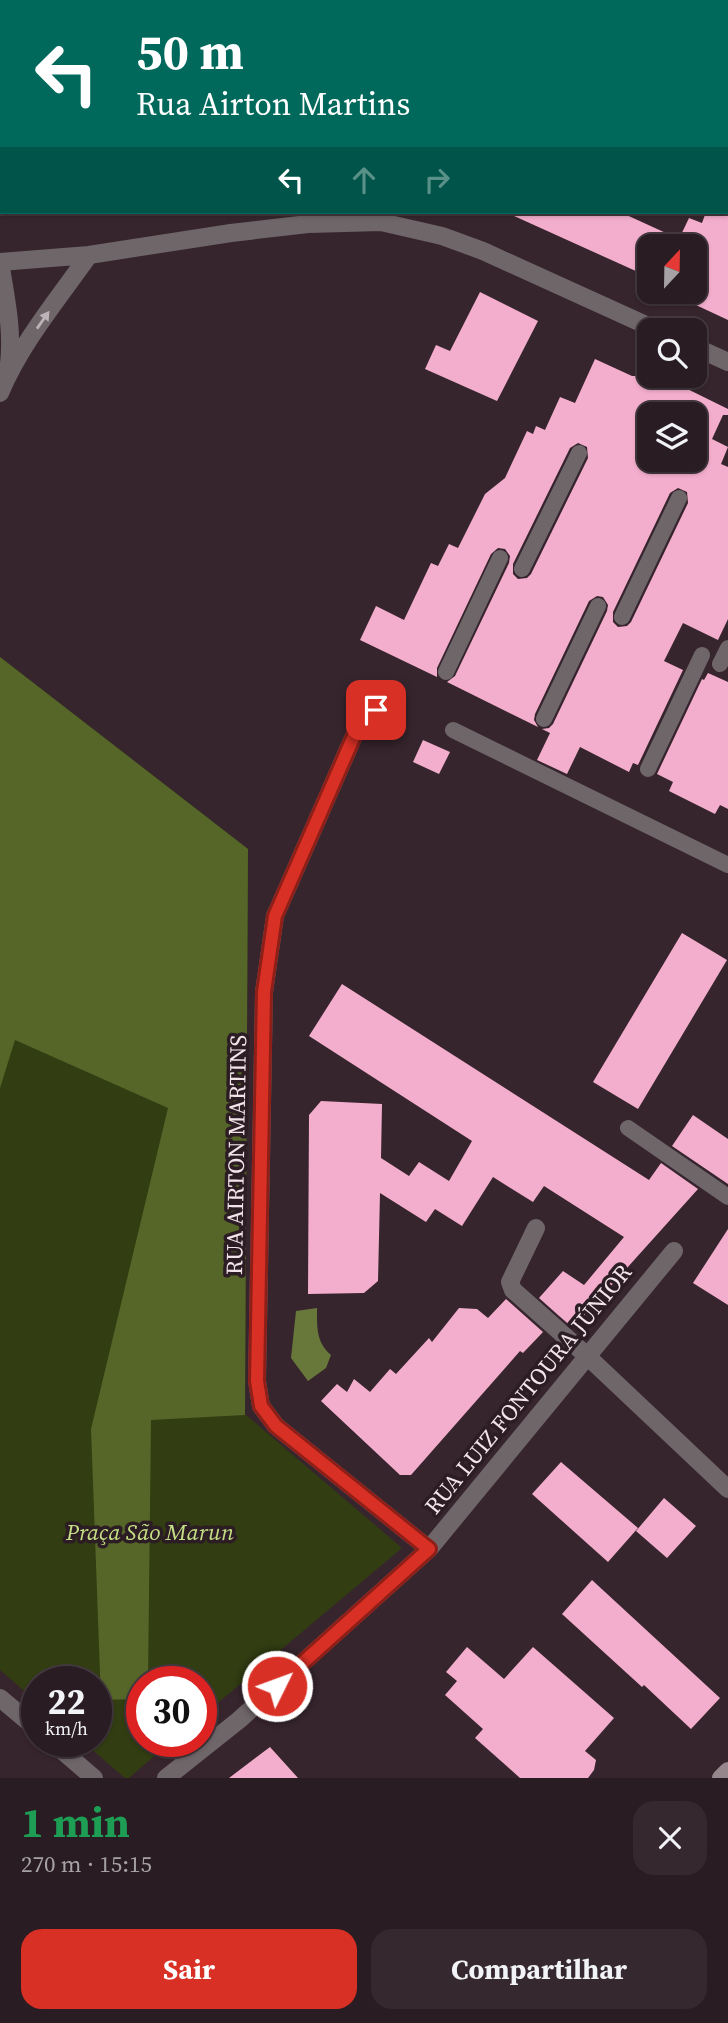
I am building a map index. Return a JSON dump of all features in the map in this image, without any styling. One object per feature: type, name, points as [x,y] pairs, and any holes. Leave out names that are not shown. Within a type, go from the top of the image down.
[{"type":"main road","points":[[721,1778],[728,1771]]},
{"type":"street","points":[[3,386],[11,354],[0,262],[89,255],[308,224],[381,222],[442,236],[483,251],[637,321]]},
{"type":"street","points":[[3,386],[33,335],[89,255]]},
{"type":"street","points":[[707,352],[728,362]]},
{"type":"street","name":"RUA AIRTON MARTINS","points":[[376,710],[363,721],[354,736],[275,916],[268,953],[264,992],[257,1381],[261,1406],[276,1426],[429,1549]]},
{"type":"street","points":[[536,1228],[511,1279],[511,1286],[728,1489]]},
{"type":"street","name":"RUA LUIZ FONTOURA JÚNIOR","points":[[166,1778],[239,1720],[429,1549],[674,1251]]},
{"type":"street","points":[[0,1698],[21,1716]]},
{"type":"street","points":[[70,1757],[94,1778]]},
{"type":"lane","points":[[522,569],[579,453]]},
{"type":"lane","points":[[622,617],[678,498]]},
{"type":"lane","points":[[446,672],[500,558]]},
{"type":"lane","points":[[544,719],[598,606]]},
{"type":"lane","points":[[720,664],[728,648]]},
{"type":"lane","points":[[648,769],[702,655]]},
{"type":"lane","points":[[453,730],[728,865]]},
{"type":"lane","points":[[628,1128],[728,1197]]},
{"type":"green space","name":"Praça São Marun","points":[[0,657],[248,849],[245,1414],[402,1548],[217,1704],[217,1666],[126,1666],[126,1757],[153,1757],[129,1778],[125,1778],[101,1757],[112,1757],[112,1666],[21,1666],[21,1688],[0,1670]]},
{"type":"shaded area","points":[[0,657],[248,849],[245,1415],[151,1420],[148,1666],[126,1666],[126,1699],[112,1700],[112,1666],[100,1666],[91,1429],[168,1108],[15,1040],[0,1088]]},
{"type":"shaded area","points":[[317,1308],[320,1339],[331,1355],[326,1368],[308,1381],[291,1358],[296,1311]]},
{"type":"building","points":[[509,214],[624,214],[668,234],[637,234],[637,272]]},
{"type":"building","points":[[705,214],[728,214],[728,320],[694,304],[707,304],[707,234],[681,234],[689,218],[702,223]]},
{"type":"building","points":[[480,292],[538,321],[497,401],[425,369],[436,345],[450,351]]},
{"type":"building","points":[[595,359],[637,376],[637,388],[685,388],[728,409],[728,415],[723,415],[712,439],[728,447],[721,464],[728,467],[728,619],[718,640],[683,623],[664,661],[683,670],[638,765],[633,763],[629,772],[580,747],[567,774],[537,760],[550,733],[542,729],[553,724],[607,611],[608,605],[603,597],[597,596],[589,601],[535,714],[534,720],[538,727],[447,682],[455,676],[509,563],[510,556],[505,549],[498,548],[491,554],[437,668],[437,677],[360,640],[376,606],[404,620],[431,563],[438,566],[449,544],[458,548],[485,494],[505,478],[527,431],[533,434],[536,426],[545,430],[560,397],[575,403]],"holes":[[[578,443],[587,447],[588,458],[531,574],[527,578],[518,579],[513,574],[513,564],[570,448]],[[678,488],[687,492],[688,503],[631,622],[627,626],[618,627],[613,622],[613,612],[670,493]]]},
{"type":"building","points":[[708,673],[728,682],[728,809],[720,805],[715,814],[669,791],[673,782],[657,774],[702,679],[704,680]]},
{"type":"building","points":[[423,740],[450,752],[439,774],[413,762]]},
{"type":"building","points":[[682,933],[727,960],[638,1109],[593,1082]]},
{"type":"building","points":[[342,984],[649,1180],[661,1163],[698,1189],[573,1328],[539,1298],[563,1271],[584,1285],[624,1237],[544,1186],[533,1202],[493,1177],[462,1226],[435,1209],[426,1222],[380,1193],[378,1281],[364,1293],[308,1294],[309,1115],[321,1101],[382,1104],[381,1158],[409,1176],[419,1162],[449,1181],[472,1141],[309,1036]]},
{"type":"building","points":[[693,1115],[728,1139],[728,1184],[672,1146]]},
{"type":"building","points":[[728,1229],[728,1305],[693,1283]]},
{"type":"building","points":[[506,1299],[543,1332],[523,1353],[520,1351],[411,1475],[400,1475],[321,1401],[337,1384],[347,1392],[354,1379],[370,1392],[390,1369],[396,1374],[429,1338],[432,1342],[459,1308],[477,1309],[488,1318]]},
{"type":"building","points":[[561,1462],[638,1528],[608,1562],[532,1494]]},
{"type":"building","points":[[664,1498],[696,1526],[667,1558],[636,1531]]},
{"type":"building","points":[[592,1580],[720,1698],[691,1729],[562,1614]]},
{"type":"building","points":[[467,1647],[504,1679],[533,1647],[614,1718],[585,1751],[596,1760],[594,1770],[588,1778],[520,1778],[475,1738],[483,1729],[445,1695],[457,1681],[446,1672]]},
{"type":"building","points":[[270,1747],[298,1778],[229,1778]]},
{"type":"route","points":[[277,1686],[429,1549],[276,1426],[261,1406],[257,1381],[264,992],[268,953],[275,916],[354,736],[363,721],[376,710]]}]
